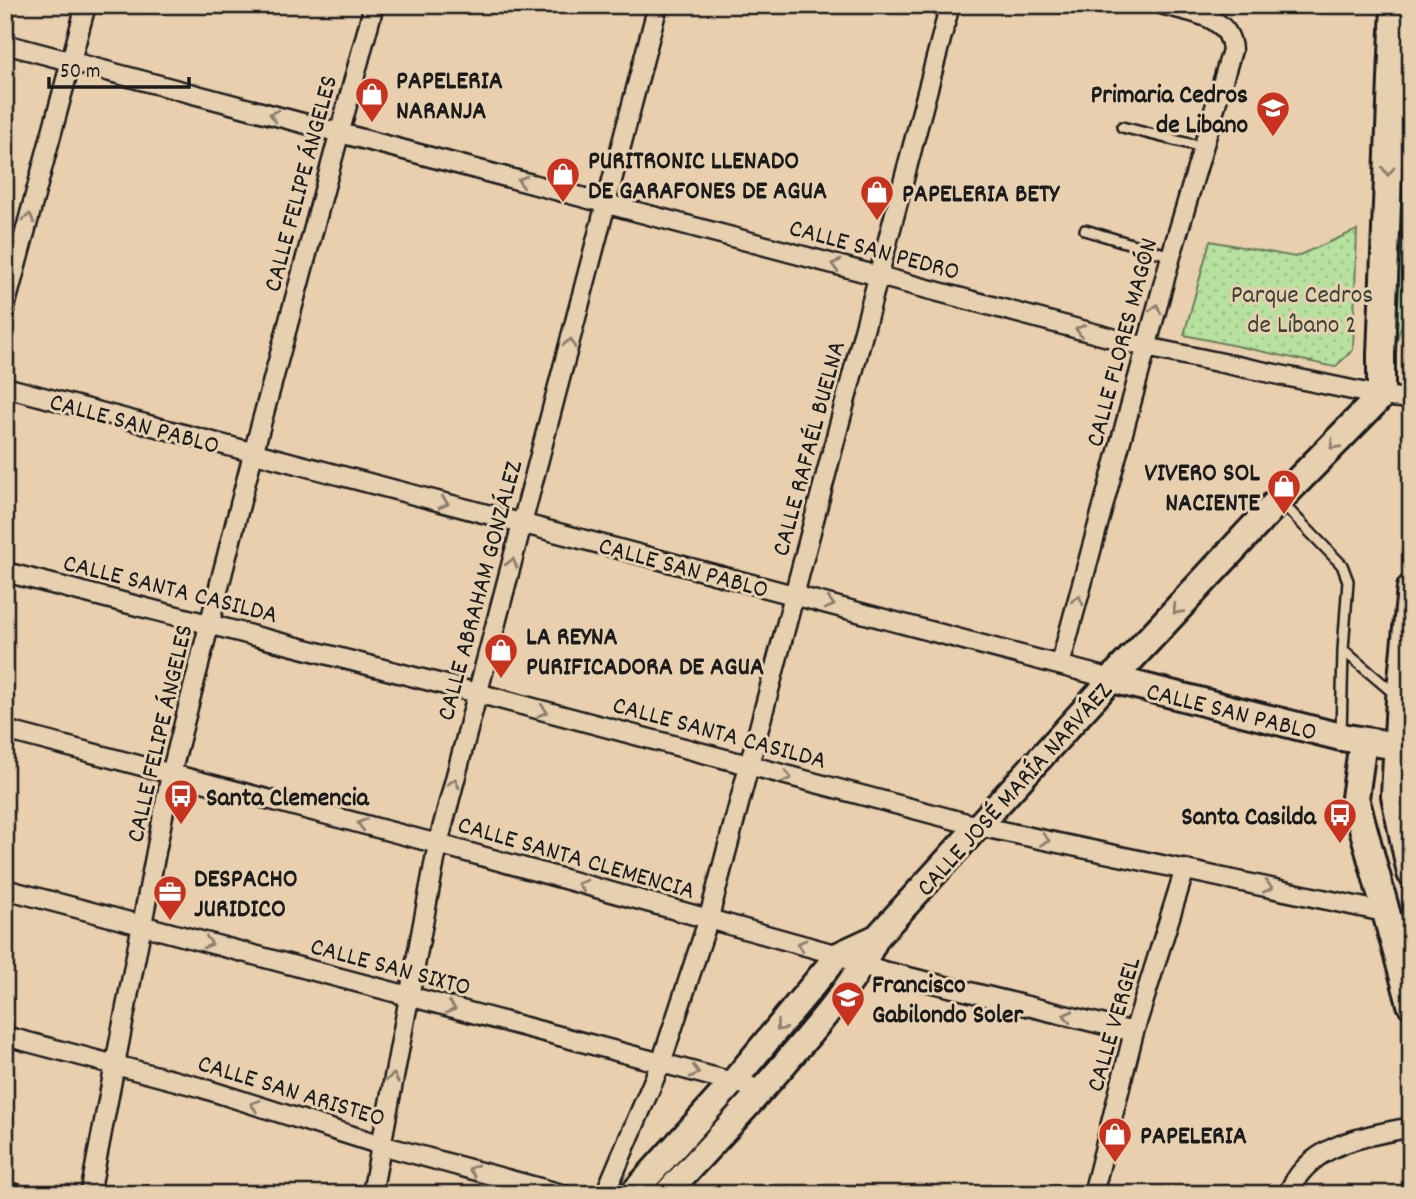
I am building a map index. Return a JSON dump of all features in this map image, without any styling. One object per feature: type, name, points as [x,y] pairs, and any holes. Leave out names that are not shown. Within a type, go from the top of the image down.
[{"type":"main road","points":[[1381,396],[1395,5]]},
{"type":"main road","name":"CALLE JOSÉ MARÍA NARVÁEZ","points":[[1112,679],[1279,500],[1381,396]]},
{"type":"main road","points":[[1411,588],[1400,699],[1404,748],[1395,796],[1411,873]]},
{"type":"main road","name":"CALLE SAN PABLO","points":[[1112,679],[1352,739],[1404,748]]},
{"type":"main road","points":[[1352,739],[1355,798],[1411,1004]]},
{"type":"street","points":[[5,307],[86,5]]},
{"type":"street","name":"CALLE FELIPE ÁNGELES","points":[[90,1194],[171,774],[253,454],[374,5]]},
{"type":"street","name":"CALLE ABRAHAM GONZÁLEZ","points":[[372,1194],[438,844],[658,5]]},
{"type":"street","name":"CALLE RAFAÉL BUELNA","points":[[605,1194],[661,1063],[708,920],[950,5]]},
{"type":"street","name":"CALLE FLORES MAGÓN","points":[[1060,665],[1171,256],[1232,50],[1228,33],[1214,19],[1164,5]]},
{"type":"street","name":"CALLE SAN PEDRO","points":[[5,44],[1146,347],[1381,396],[1411,399]]},
{"type":"street","name":"CALLE SAN PABLO","points":[[5,387],[1112,679]]},
{"type":"street","name":"CALLE SANTA CASILDA","points":[[5,572],[477,693],[978,826],[1384,912]]},
{"type":"street","name":"CALLE JOSÉ MARÍA NARVÁEZ","points":[[666,1194],[763,1090],[837,1003],[863,966],[877,937],[1112,679]]},
{"type":"street","name":"CALLE SANTA CLEMENCIA","points":[[5,730],[438,844],[838,955],[863,966],[1134,1032]]},
{"type":"street","name":"CALLE VERGEL","points":[[1093,1194],[1134,1032],[1185,869]]},
{"type":"street","name":"CALLE SAN SIXTO","points":[[5,889],[763,1090]]},
{"type":"street","name":"CALLE JOSÉ MARÍA NARVÁEZ","points":[[632,1194],[733,1082],[838,955],[877,937]]},
{"type":"street","name":"CALLE SAN ARISTEO","points":[[5,1036],[199,1087],[381,1145],[562,1194]]},
{"type":"street","points":[[1288,1194],[1307,1166],[1326,1150],[1350,1140],[1411,1127]]},
{"type":"street","points":[[5,1191],[16,1194]]},
{"type":"lane","points":[[1122,127],[1202,147]]},
{"type":"lane","points":[[1085,230],[1171,256]]},
{"type":"lane","points":[[1279,500],[1347,573],[1343,650],[1352,739]]},
{"type":"lane","points":[[1343,650],[1400,699]]},
{"type":"green space","points":[[1407,23],[1411,38],[1411,285],[1391,359]]},
{"type":"green space","name":"Parque Cedros de Líbano 2","points":[[1357,230],[1353,350],[1335,367],[1184,335],[1210,241],[1295,257]]},
{"type":"place","name":"PAPELERIA NARANJA","points":[[372,124]]},
{"type":"place","name":"Primaria Cedros de Libano","points":[[1273,138]]},
{"type":"place","name":"PURITRONIC LLENADO DE GARAFONES DE AGUA","points":[[563,204]]},
{"type":"place","name":"PAPELERIA BETY","points":[[877,222]]},
{"type":"place","name":"VIVERO SOL NACIENTE","points":[[1284,516]]},
{"type":"place","name":"LA REYNA PURIFICADORA DE AGUA","points":[[501,680]]},
{"type":"place","name":"Santa Clemencia","points":[[181,826]]},
{"type":"place","name":"Santa Casilda","points":[[1340,845]]},
{"type":"place","name":"DESPACHO JURIDICO","points":[[170,922]]},
{"type":"place","name":"Francisco Gabilondo Soler","points":[[848,1028]]},
{"type":"place","name":"PAPELERIA","points":[[1115,1164]]}]
